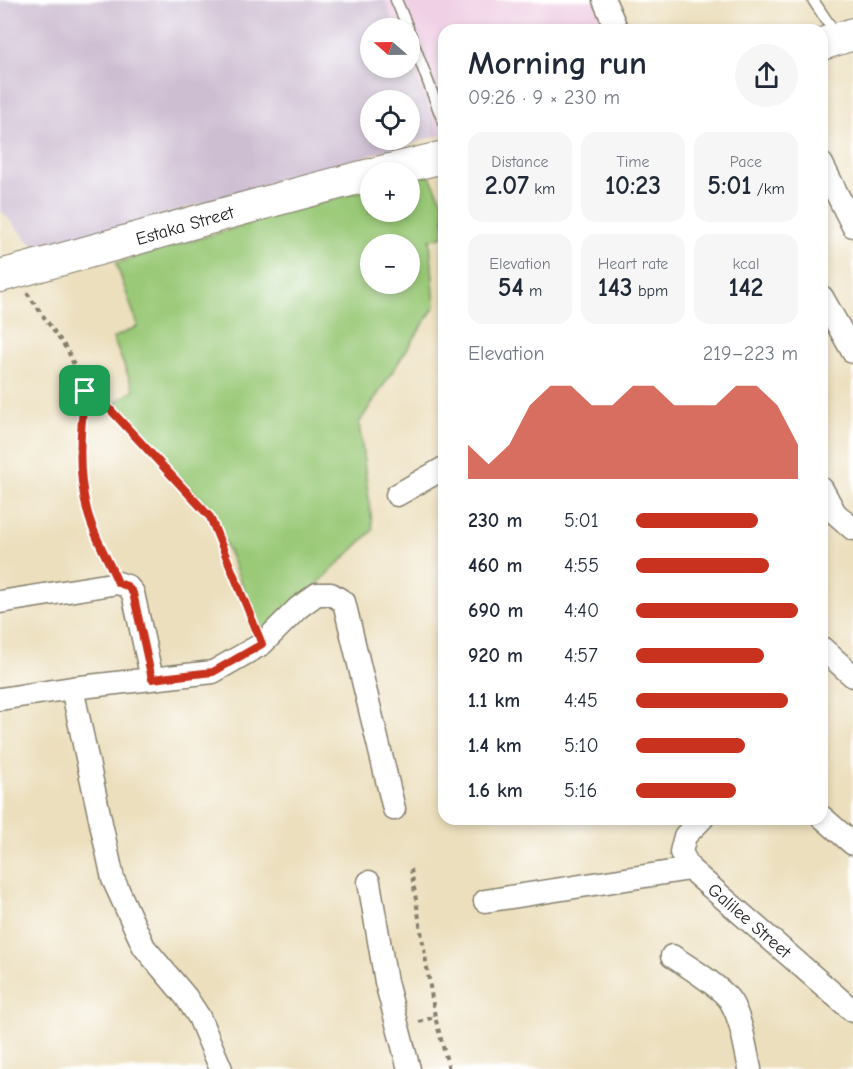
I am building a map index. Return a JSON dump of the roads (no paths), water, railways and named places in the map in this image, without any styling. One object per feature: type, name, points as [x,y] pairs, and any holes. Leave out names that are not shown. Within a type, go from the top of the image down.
[{"type":"street","points":[[604,0],[614,24]]},
{"type":"street","points":[[420,163],[438,158]]},
{"type":"street","points":[[828,176],[852,224]]},
{"type":"street","name":"Estaka Street","points":[[6,275],[360,178]]},
{"type":"street","points":[[828,308],[853,352]]},
{"type":"street","points":[[397,495],[438,471]]},
{"type":"street","points":[[828,500],[835,513],[853,529]]},
{"type":"street","points":[[0,602],[118,583],[127,586],[133,593],[152,679]]},
{"type":"street","points":[[0,699],[72,688],[213,672],[262,644],[298,608],[317,594],[331,594],[344,602],[393,809]]},
{"type":"street","points":[[828,653],[853,676]]},
{"type":"street","points":[[72,688],[113,879],[144,947],[186,997],[199,1017],[221,1069]]},
{"type":"street","points":[[828,822],[853,844]]},
{"type":"street","points":[[485,901],[690,869],[681,852],[685,836],[696,825]]},
{"type":"street","name":"Galilee Street","points":[[690,869],[853,1011]]},
{"type":"street","points":[[369,882],[386,982],[409,1069]]},
{"type":"street","points":[[672,956],[706,979],[730,1000],[744,1040],[750,1069]]},
{"type":"lane","points":[[396,0],[404,18]]},
{"type":"lane","points":[[813,0],[838,39]]},
{"type":"lane","points":[[420,60],[438,108]]}]
